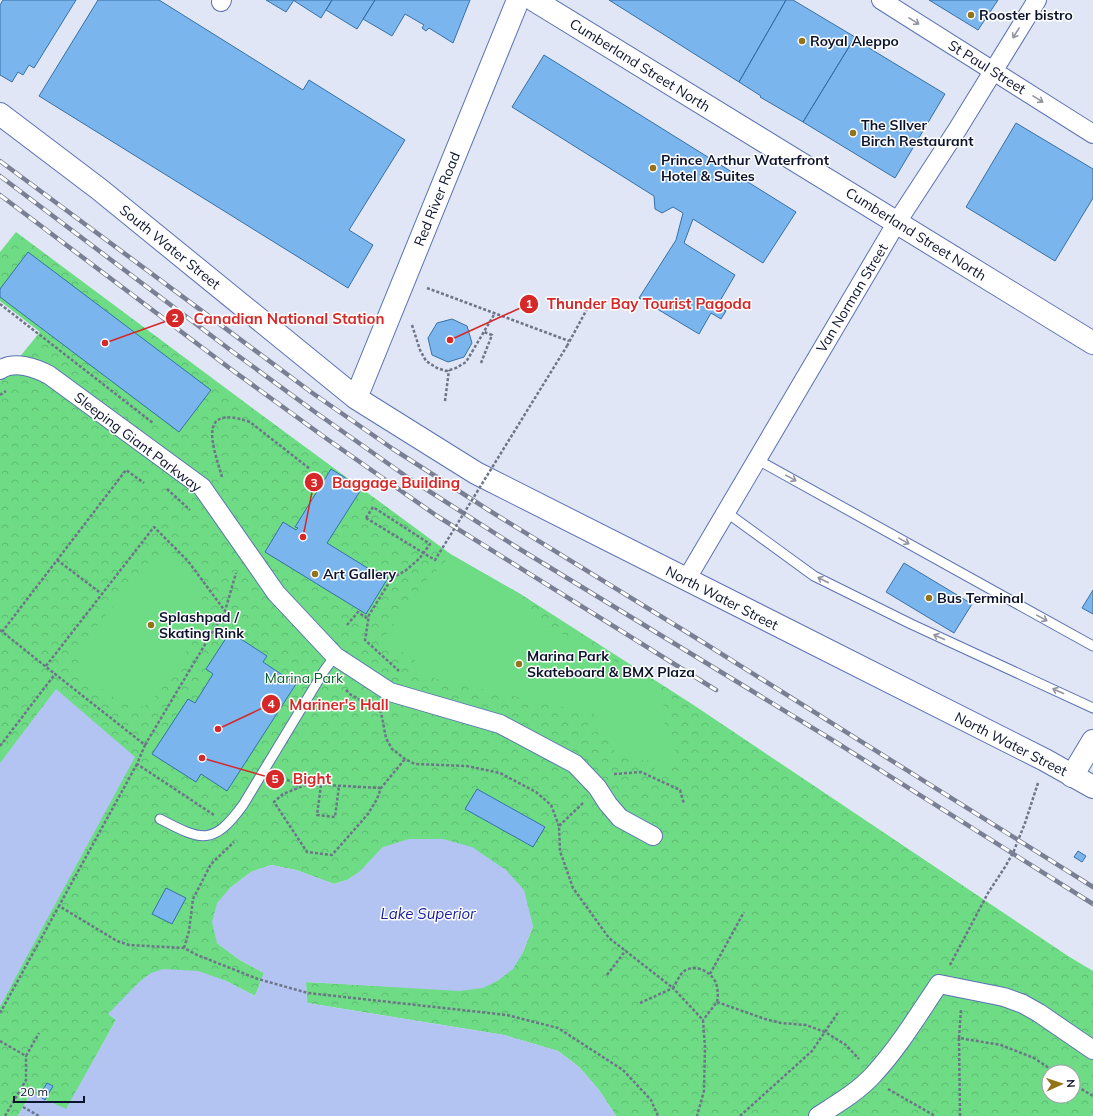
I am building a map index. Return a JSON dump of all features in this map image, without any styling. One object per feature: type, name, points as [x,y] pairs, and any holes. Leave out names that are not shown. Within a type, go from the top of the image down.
[{"type":"main road","name":"Red River Road","points":[[356,398],[518,0]]},
{"type":"main road","name":"Cumberland Street North","points":[[534,0],[1093,343]]},
{"type":"main road","name":"South Water Street","points":[[0,114],[99,189],[356,398]]},
{"type":"main road","name":"North Water Street","points":[[356,398],[476,473],[1038,756],[1093,787]]},
{"type":"main road","points":[[1072,776],[1093,741]]},
{"type":"street","name":"St Paul Street","points":[[881,0],[1093,134]]},
{"type":"street","name":"Van Norman Street","points":[[686,580],[897,222],[1037,0]]},
{"type":"street","name":"Sleeping Giant Parkway","points":[[0,370],[11,366],[21,366],[40,370],[49,375],[202,487],[276,593],[335,656],[390,692],[500,724],[575,764],[597,787],[608,804],[620,818],[653,836]]},
{"type":"street","points":[[818,1116],[845,1098],[874,1075],[896,1048],[939,984],[1004,998],[1023,1004],[1039,1013],[1093,1050]]},
{"type":"lane","points":[[756,459],[1093,646]]},
{"type":"lane","points":[[726,512],[814,576],[911,624],[1093,708]]},
{"type":"lane","points":[[160,819],[185,832],[205,836],[218,833],[243,805],[324,671],[335,656]]},
{"type":"path","points":[[427,288],[569,341]]},
{"type":"path","points":[[0,304],[157,426]]},
{"type":"path","points":[[401,672],[365,640],[369,615],[392,578],[405,571],[420,558],[430,544],[373,507],[366,518],[435,560],[567,346],[587,309]]},
{"type":"path","points":[[412,325],[420,350],[426,361],[446,371],[456,368],[466,362],[495,313]]},
{"type":"path","points":[[481,363],[492,335],[484,332]]},
{"type":"path","points":[[445,401],[449,370]]},
{"type":"path","points":[[0,395],[9,389]]},
{"type":"path","points":[[223,479],[212,439],[212,429],[214,423],[229,417],[239,418],[250,422],[310,469]]},
{"type":"path","points":[[144,483],[126,470],[1,631],[145,745]]},
{"type":"path","points":[[162,485],[192,511]]},
{"type":"path","points":[[46,666],[154,527],[188,561],[225,611]]},
{"type":"path","points":[[57,560],[102,594]]},
{"type":"path","points":[[0,1013],[137,764],[145,745],[225,611],[237,568],[241,574]]},
{"type":"path","points":[[347,625],[358,612],[368,620]]},
{"type":"path","points":[[0,746],[55,674]]},
{"type":"path","points":[[351,695],[369,705]]},
{"type":"path","points":[[375,709],[381,712],[386,738],[392,749],[405,759],[415,764],[467,766],[500,773],[536,792],[551,805],[559,826],[560,851],[573,888],[609,938],[673,988],[703,1020],[705,1047],[704,1091],[697,1116]]},
{"type":"path","points":[[381,788],[308,784],[283,794],[274,802],[308,852],[332,855],[368,814],[377,799],[381,788],[405,759]]},
{"type":"path","points":[[137,764],[216,816]]},
{"type":"path","points":[[609,775],[642,772],[680,790],[684,804]]},
{"type":"path","points":[[274,783],[284,779],[290,780],[300,787]]},
{"type":"path","points":[[939,984],[988,893],[1013,853],[1026,823],[1038,782]]},
{"type":"path","points":[[321,785],[317,815],[335,817],[338,786]]},
{"type":"path","points":[[559,826],[585,801]]},
{"type":"path","points":[[184,948],[189,931],[193,899],[211,864],[237,839]]},
{"type":"path","points":[[59,906],[117,941],[129,945],[184,948],[197,955],[258,979],[308,993],[508,1015],[558,1028],[622,1070],[651,1100],[658,1116]]},
{"type":"path","points":[[710,974],[744,912]]},
{"type":"path","points":[[607,975],[626,950]]},
{"type":"path","points":[[640,1003],[673,988],[683,972],[695,967],[710,974],[717,986],[718,1002],[703,1020]]},
{"type":"path","points":[[960,1116],[961,989]]},
{"type":"path","points":[[718,1002],[765,1019],[781,1023],[806,1025],[825,1032],[846,1045],[862,1063]]},
{"type":"path","points":[[740,1116],[812,1051],[839,1011]]},
{"type":"path","points":[[5,1116],[26,1080],[26,1056],[39,1033]]},
{"type":"path","points":[[960,1038],[1001,1045],[1034,1058],[1043,1064]]},
{"type":"path","points":[[0,1041],[26,1056]]},
{"type":"path","points":[[886,1088],[935,1116]]},
{"type":"path","points":[[1081,1089],[1093,1096]]},
{"type":"path","points":[[23,1107],[39,1116]]},
{"type":"green space","name":"Marina Park","points":[[16,232],[452,555],[522,595],[692,704],[1068,956],[1093,971],[1093,1116],[616,1116],[599,1090],[579,1067],[558,1051],[504,1035],[307,1003],[306,982],[459,990],[497,981],[512,969],[523,952],[533,926],[383,847],[360,872],[347,880],[334,884],[296,870],[271,865],[251,872],[230,888],[217,943],[240,960],[264,973],[255,996],[224,980],[109,1014],[116,1020],[66,1110],[31,1093],[18,1116],[0,1116],[0,1006],[13,982],[0,763],[0,381],[40,332],[0,301],[0,252]]},
{"type":"green space","name":"Splashpad / Skating Rink","points":[[162,552],[172,553],[199,588],[203,602],[205,619],[201,630],[150,703],[142,707],[134,707],[110,695],[82,673],[80,665],[81,657],[85,641],[150,561]]},
{"type":"green space","name":"Marina Park Skateboard & BMX Plaza","points":[[452,555],[522,595],[525,607],[542,625],[586,644],[625,667],[663,697],[665,728],[678,756],[667,776],[655,770],[655,762],[617,755],[602,729],[586,736],[583,732],[595,714],[419,675],[417,662],[383,639],[424,583]]},
{"type":"water","points":[[56,689],[135,757],[0,1006],[0,763]]},
{"type":"water","name":"Lake Superior","points":[[409,839],[443,839],[472,847],[506,870],[524,890],[533,926],[523,952],[513,969],[497,981],[483,988],[459,991],[306,982],[307,1003],[504,1035],[558,1051],[579,1067],[599,1090],[616,1116],[18,1116],[31,1093],[66,1109],[116,1020],[108,1014],[139,982],[151,973],[163,969],[198,971],[224,980],[255,996],[264,973],[240,960],[217,943],[212,922],[217,903],[230,888],[251,872],[271,865],[296,870],[334,884],[347,880],[359,872],[383,847]]},
{"type":"building","points":[[3,0],[76,0],[34,68],[29,65],[23,75],[18,72],[12,82],[0,75],[0,5]]},
{"type":"building","points":[[98,0],[159,0],[303,90],[309,80],[405,140],[349,230],[373,245],[348,288],[39,96]]},
{"type":"building","points":[[266,0],[294,0],[286,12]]},
{"type":"building","points":[[293,0],[332,0],[321,18]]},
{"type":"building","points":[[332,0],[375,0],[357,29],[326,10]]},
{"type":"building","points":[[375,0],[470,0],[453,43],[429,28],[426,31],[422,28],[424,25],[405,14],[392,36],[363,19]]},
{"type":"building","points":[[609,0],[786,0],[739,82]]},
{"type":"building","points":[[786,0],[793,0],[855,37],[803,122],[760,97],[761,96],[739,82]]},
{"type":"building","name":"Rooster bistro","points":[[929,0],[998,0],[978,30]]},
{"type":"building","points":[[855,37],[869,46],[869,48],[945,94],[895,178],[803,122]]},
{"type":"building","points":[[544,55],[796,212],[763,263],[693,219],[684,243],[735,275],[717,306],[726,311],[721,319],[711,313],[699,334],[639,298],[676,240],[683,213],[673,207],[662,213],[655,209],[654,196],[512,107]]},
{"type":"building","points":[[1016,123],[1093,169],[1093,198],[1055,261],[966,207]]},
{"type":"building","points":[[28,252],[211,390],[179,432],[0,297],[0,289]]},
{"type":"building","points":[[452,319],[467,326],[472,343],[464,357],[448,362],[432,355],[428,338],[437,323]]},
{"type":"building","points":[[331,469],[362,488],[327,543],[374,572],[375,570],[388,578],[366,614],[265,552],[283,522],[296,530],[298,528],[295,527]]},
{"type":"building","name":"Bus Terminal","points":[[904,563],[972,604],[954,633],[886,592]]},
{"type":"building","points":[[1093,590],[1093,614],[1082,608]]},
{"type":"building","points":[[230,632],[267,656],[263,662],[296,684],[227,791],[201,774],[196,782],[152,754],[188,699],[195,703],[213,674],[206,669]]},
{"type":"building","points":[[477,789],[545,827],[533,847],[465,809]]},
{"type":"building","points":[[1078,851],[1086,856],[1082,862],[1074,857]]},
{"type":"building","points":[[166,888],[186,898],[172,924],[152,914]]},
{"type":"building","points":[[47,1083],[53,1086],[45,1100],[39,1096]]},
{"type":"railway","points":[[0,161],[311,392],[393,449],[1093,887]]},
{"type":"railway","points":[[0,176],[233,352],[410,479],[518,548],[834,741],[1093,904]]},
{"type":"railway","points":[[0,195],[228,367],[437,516],[716,690]]},
{"type":"place","name":"Rooster bistro","points":[[971,15]]},
{"type":"place","name":"Royal Aleppo","points":[[802,41]]},
{"type":"place","name":"The SIlver Birch Restaurant","points":[[853,133]]},
{"type":"place","name":"Prince Arthur Waterfront Hotel & Suites","points":[[653,168]]},
{"type":"place","name":"Thunder Bay Tourist Pagoda","points":[[450,340]]},
{"type":"place","name":"Canadian National Station","points":[[105,343]]},
{"type":"place","name":"Baggage Building","points":[[303,537]]},
{"type":"place","name":"Art Gallery","points":[[315,574]]},
{"type":"place","name":"Bus Terminal","points":[[929,598]]},
{"type":"place","name":"Splashpad / Skating Rink","points":[[151,625]]},
{"type":"place","name":"Marina Park Skateboard & BMX Plaza","points":[[519,664]]},
{"type":"place","name":"Mariner's Hall","points":[[218,729]]},
{"type":"place","name":"Bight","points":[[202,758]]}]
